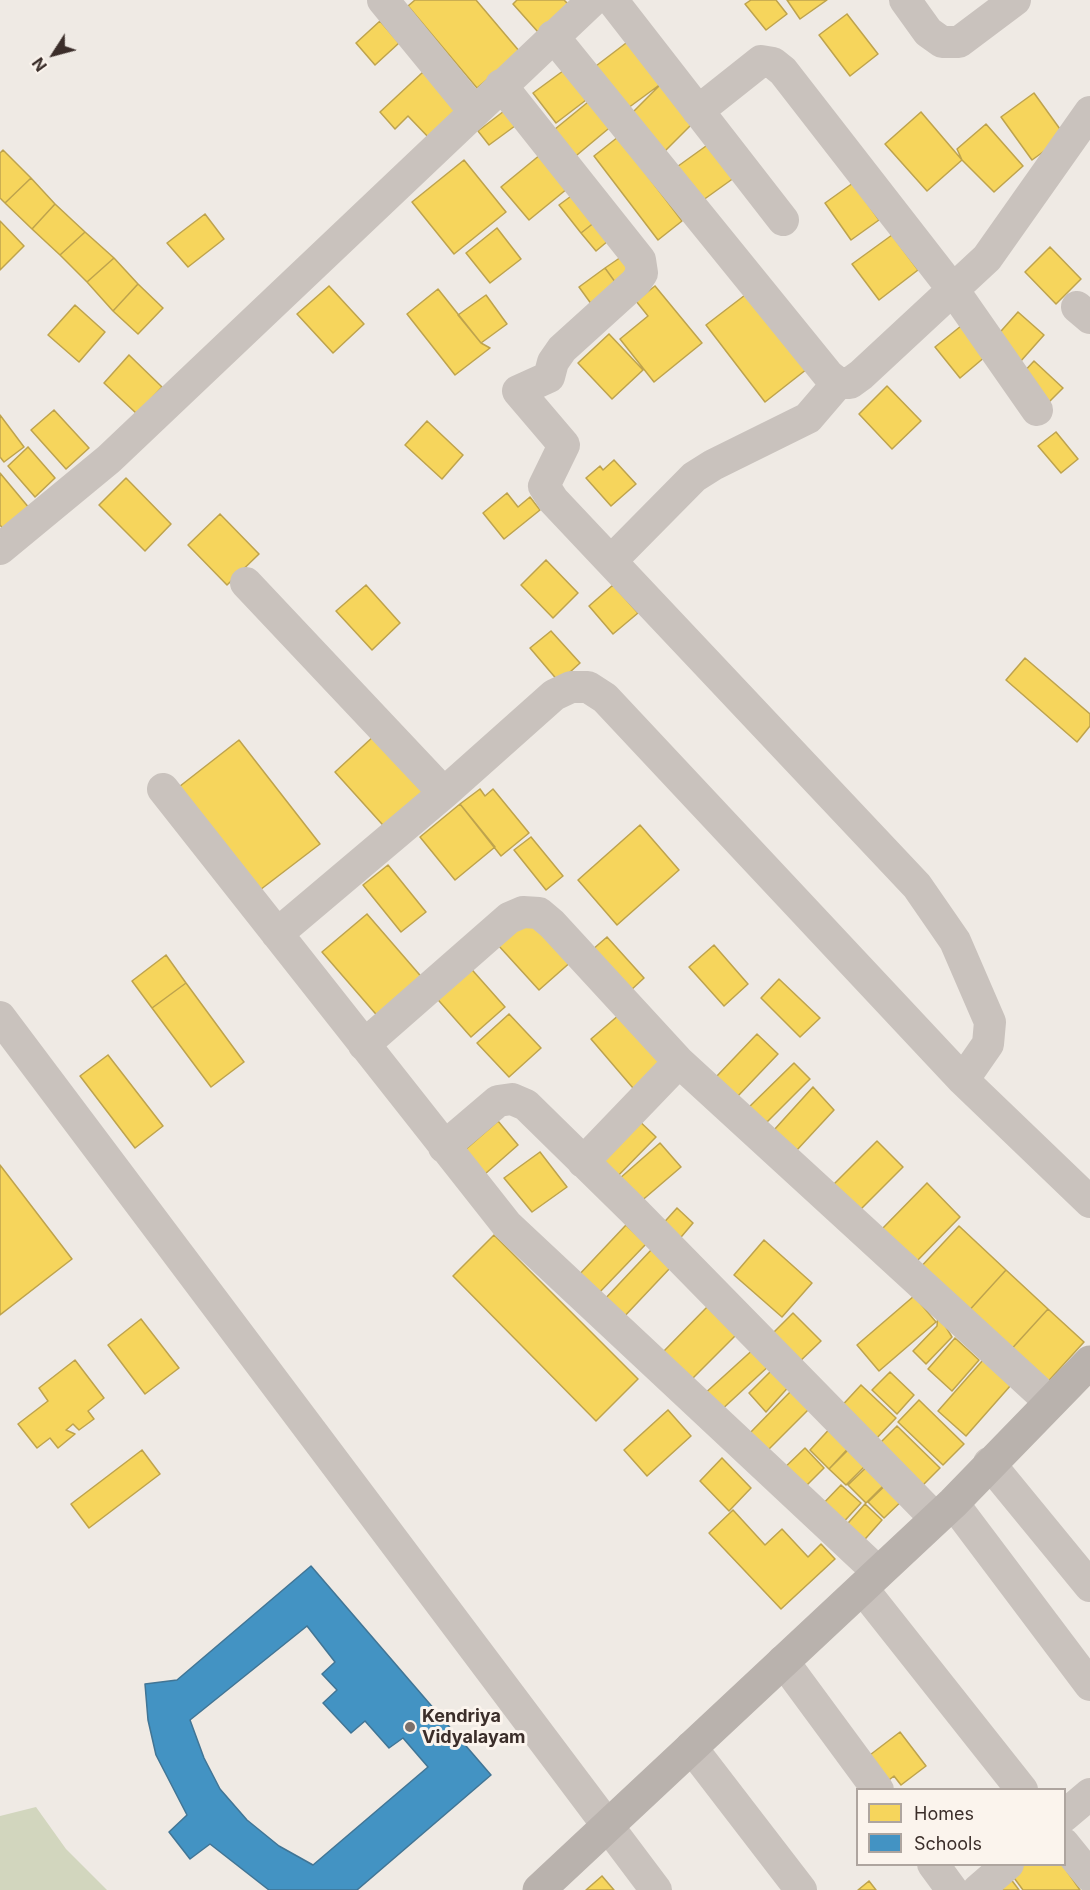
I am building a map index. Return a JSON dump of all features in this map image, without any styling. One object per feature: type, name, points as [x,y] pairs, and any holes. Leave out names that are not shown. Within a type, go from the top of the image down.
[{"type":"main road","points":[[539,1890],[944,1510],[1090,1362]]},
{"type":"street","points":[[383,0],[474,111]]},
{"type":"street","points":[[905,0],[928,32],[942,42],[959,42],[1015,0]]},
{"type":"street","points":[[3,542],[109,459],[591,2],[698,111],[783,220]]},
{"type":"street","points":[[553,36],[829,376],[838,383],[850,383],[861,375],[954,291],[999,243],[1081,146],[1090,112]]},
{"type":"street","points":[[698,111],[761,61],[773,63],[783,70],[954,291],[1037,410]]},
{"type":"street","points":[[501,85],[640,260],[642,273],[636,282],[562,349],[549,377],[518,391],[564,445],[544,486],[553,500],[906,874],[947,929],[990,1022],[988,1044],[963,1080]]},
{"type":"street","points":[[611,561],[694,477],[713,465],[808,418],[838,383]]},
{"type":"street","points":[[246,584],[444,793]]},
{"type":"street","points":[[277,934],[444,793],[554,695],[571,687],[588,687],[605,698],[963,1080],[1090,1202]]},
{"type":"street","points":[[163,789],[507,1226],[870,1580],[1021,1788]]},
{"type":"street","points":[[364,1045],[509,918],[522,912],[539,914],[552,924],[679,1062],[1050,1402]]},
{"type":"street","points":[[0,1017],[656,1890]]},
{"type":"street","points":[[583,1162],[679,1062]]},
{"type":"street","points":[[444,1147],[498,1101],[512,1099],[526,1105],[944,1510],[1090,1685]]},
{"type":"street","points":[[989,1463],[1090,1586]]},
{"type":"street","points":[[783,1661],[877,1788]]},
{"type":"street","points":[[691,1747],[801,1890]]},
{"type":"street","points":[[1066,1815],[1090,1794]]},
{"type":"street","points":[[1066,1845],[1090,1876]]},
{"type":"street","points":[[934,1866],[952,1890]]},
{"type":"street","points":[[978,1890],[1006,1866]]},
{"type":"green space","points":[[36,1807],[66,1849],[107,1890],[0,1890],[0,1816]]},
{"type":"building: Homes","points":[[415,0],[476,0],[520,52],[477,88],[408,6]]},
{"type":"building: Homes","points":[[517,0],[564,0],[568,4],[538,32],[513,4]]},
{"type":"building: Homes","points":[[751,0],[776,0],[787,14],[766,30],[745,4]]},
{"type":"building: Homes","points":[[787,0],[827,0],[800,19]]},
{"type":"building: Homes","points":[[847,14],[878,54],[850,76],[819,35]]},
{"type":"building: Homes","points":[[380,21],[399,43],[375,65],[356,43]]},
{"type":"building: Homes","points":[[630,40],[662,83],[624,111],[592,69]]},
{"type":"building: Homes","points":[[567,68],[590,97],[556,123],[533,93]]},
{"type":"building: Homes","points":[[423,72],[461,113],[432,141],[408,116],[395,129],[380,112]]},
{"type":"building: Homes","points":[[662,83],[697,119],[663,153],[628,117]]},
{"type":"building: Homes","points":[[1034,93],[1065,136],[1032,160],[1001,117]]},
{"type":"building: Homes","points":[[593,98],[614,124],[571,160],[549,134]]},
{"type":"building: Homes","points":[[508,108],[519,123],[489,145],[478,131]]},
{"type":"building: Homes","points":[[921,112],[962,160],[927,191],[885,144]]},
{"type":"building: Homes","points":[[986,124],[1023,166],[994,192],[962,160],[957,149]]},
{"type":"building: Homes","points":[[618,137],[682,221],[658,240],[594,156]]},
{"type":"building: Homes","points":[[713,141],[738,175],[699,203],[674,169]]},
{"type":"building: Homes","points":[[3,150],[31,178],[5,203],[0,198],[0,153]]},
{"type":"building: Homes","points":[[546,150],[573,184],[529,220],[501,187]]},
{"type":"building: Homes","points":[[464,160],[506,212],[454,254],[412,202]]},
{"type":"building: Homes","points":[[31,178],[55,204],[32,229],[5,203]]},
{"type":"building: Homes","points":[[853,183],[879,220],[851,240],[825,203]]},
{"type":"building: Homes","points":[[578,191],[600,218],[581,233],[559,205]]},
{"type":"building: Homes","points":[[55,204],[85,232],[60,255],[32,229]]},
{"type":"building: Homes","points":[[205,214],[224,239],[188,267],[167,243]]},
{"type":"building: Homes","points":[[600,218],[614,236],[596,251],[581,233]]},
{"type":"building: Homes","points":[[0,221],[24,246],[0,270]]},
{"type":"building: Homes","points":[[497,228],[521,259],[490,283],[466,253]]},
{"type":"building: Homes","points":[[85,232],[114,258],[87,282],[60,255]]},
{"type":"building: Homes","points":[[892,235],[918,270],[879,300],[852,264]]},
{"type":"building: Homes","points":[[1050,247],[1081,279],[1056,304],[1025,272]]},
{"type":"building: Homes","points":[[624,255],[637,273],[618,286],[605,268]]},
{"type":"building: Homes","points":[[114,258],[138,284],[113,311],[87,282]]},
{"type":"building: Homes","points":[[605,268],[618,286],[592,305],[579,287]]},
{"type":"building: Homes","points":[[138,284],[163,308],[138,334],[113,311]]},
{"type":"building: Homes","points":[[329,286],[364,324],[333,353],[297,314]]},
{"type":"building: Homes","points":[[655,286],[702,343],[654,382],[620,339],[648,316],[636,301]]},
{"type":"building: Homes","points":[[438,289],[481,343],[490,348],[455,375],[407,314]]},
{"type":"building: Homes","points":[[749,292],[807,369],[765,402],[706,325]]},
{"type":"building: Homes","points":[[486,295],[507,324],[481,343],[458,315]]},
{"type":"building: Homes","points":[[75,305],[105,332],[79,362],[48,335]]},
{"type":"building: Homes","points":[[1018,312],[1044,335],[1020,362],[994,339]]},
{"type":"building: Homes","points":[[961,326],[986,356],[960,378],[935,347]]},
{"type":"building: Homes","points":[[609,334],[643,370],[612,399],[578,363]]},
{"type":"building: Homes","points":[[129,355],[162,387],[137,414],[104,383]]},
{"type":"building: Homes","points":[[1034,361],[1063,388],[1049,402],[1021,375]]},
{"type":"building: Homes","points":[[887,386],[921,421],[892,449],[859,414]]},
{"type":"building: Homes","points":[[54,410],[89,448],[66,469],[31,430]]},
{"type":"building: Homes","points":[[0,415],[24,447],[4,462],[0,457]]},
{"type":"building: Homes","points":[[427,421],[463,455],[442,479],[405,445]]},
{"type":"building: Homes","points":[[1056,432],[1078,459],[1061,473],[1038,446]]},
{"type":"building: Homes","points":[[28,447],[55,478],[35,497],[8,466]]},
{"type":"building: Homes","points":[[614,460],[636,484],[611,506],[586,478],[600,466],[603,470]]},
{"type":"building: Homes","points":[[0,473],[30,509],[5,531],[0,525]]},
{"type":"building: Homes","points":[[126,478],[171,524],[145,551],[99,505]]},
{"type":"building: Homes","points":[[507,493],[518,507],[530,497],[540,510],[504,539],[483,513]]},
{"type":"building: Homes","points":[[220,514],[259,554],[227,585],[188,545]]},
{"type":"building: Homes","points":[[546,560],[578,593],[553,618],[521,585]]},
{"type":"building: Homes","points":[[366,585],[400,623],[372,650],[336,611]]},
{"type":"building: Homes","points":[[613,585],[638,613],[613,634],[589,606]]},
{"type":"building: Homes","points":[[551,631],[580,663],[559,682],[530,648]]},
{"type":"building: Homes","points":[[1025,658],[1090,714],[1090,726],[1077,742],[1006,680]]},
{"type":"building: Homes","points":[[375,735],[431,798],[391,834],[335,772]]},
{"type":"building: Homes","points":[[239,740],[320,844],[256,893],[175,790]]},
{"type":"building: Homes","points":[[480,789],[485,796],[493,789],[529,833],[501,856],[460,804]]},
{"type":"building: Homes","points":[[460,804],[495,847],[455,880],[420,837]]},
{"type":"building: Homes","points":[[640,825],[679,870],[617,925],[578,880]]},
{"type":"building: Homes","points":[[531,837],[563,876],[546,890],[514,850]]},
{"type":"building: Homes","points":[[388,865],[426,912],[401,932],[363,885]]},
{"type":"building: Homes","points":[[367,914],[425,981],[381,1020],[322,952]]},
{"type":"building: Homes","points":[[531,915],[573,960],[539,990],[498,945]]},
{"type":"building: Homes","points":[[607,937],[644,978],[630,991],[592,950]]},
{"type":"building: Homes","points":[[714,945],[748,984],[724,1006],[689,967]]},
{"type":"building: Homes","points":[[166,955],[186,983],[152,1008],[132,981]]},
{"type":"building: Homes","points":[[466,963],[505,1007],[471,1037],[432,993]]},
{"type":"building: Homes","points":[[779,979],[820,1018],[800,1037],[761,998]]},
{"type":"building: Homes","points":[[186,983],[244,1062],[211,1087],[152,1008]]},
{"type":"building: Homes","points":[[627,1008],[675,1064],[639,1095],[591,1039]]},
{"type":"building: Homes","points":[[509,1014],[541,1048],[509,1077],[477,1043]]},
{"type":"building: Homes","points":[[757,1034],[778,1054],[737,1097],[716,1077]]},
{"type":"building: Homes","points":[[108,1055],[163,1126],[135,1148],[80,1076]]},
{"type":"building: Homes","points":[[794,1063],[810,1079],[767,1122],[746,1110]]},
{"type":"building: Homes","points":[[813,1087],[834,1110],[796,1151],[774,1130]]},
{"type":"building: Homes","points":[[633,1115],[656,1137],[611,1183],[589,1162]]},
{"type":"building: Homes","points":[[498,1121],[518,1145],[485,1174],[465,1150]]},
{"type":"building: Homes","points":[[877,1141],[903,1167],[860,1210],[834,1184]]},
{"type":"building: Homes","points":[[660,1143],[681,1167],[632,1209],[611,1186]]},
{"type":"building: Homes","points":[[540,1152],[567,1187],[532,1212],[504,1178]]},
{"type":"building: Homes","points":[[0,1165],[72,1259],[0,1315]]},
{"type":"building: Homes","points":[[927,1183],[960,1217],[914,1264],[881,1230]]},
{"type":"building: Homes","points":[[677,1208],[693,1223],[676,1243],[659,1228]]},
{"type":"building: Homes","points":[[626,1225],[646,1244],[596,1296],[576,1278]]},
{"type":"building: Homes","points":[[959,1226],[1006,1270],[965,1315],[917,1271]]},
{"type":"building: Homes","points":[[494,1235],[638,1379],[596,1421],[453,1276]]},
{"type":"building: Homes","points":[[764,1240],[812,1283],[782,1317],[734,1275]]},
{"type":"building: Homes","points":[[652,1249],[671,1267],[621,1320],[602,1302]]},
{"type":"building: Homes","points":[[1006,1270],[1048,1309],[1007,1354],[965,1315]]},
{"type":"building: Homes","points":[[914,1296],[936,1322],[879,1371],[857,1345]]},
{"type":"building: Homes","points":[[709,1305],[737,1334],[691,1380],[663,1352]]},
{"type":"building: Homes","points":[[1048,1309],[1084,1342],[1043,1387],[1007,1354]]},
{"type":"building: Homes","points":[[793,1313],[821,1341],[795,1366],[768,1338]]},
{"type":"building: Homes","points":[[938,1314],[952,1337],[926,1364],[913,1351],[937,1326]]},
{"type":"building: Homes","points":[[141,1319],[179,1368],[145,1394],[108,1345]]},
{"type":"building: Homes","points":[[955,1338],[979,1360],[952,1391],[928,1369]]},
{"type":"building: Homes","points":[[757,1346],[772,1363],[718,1413],[702,1396]]},
{"type":"building: Homes","points":[[75,1360],[104,1398],[88,1411],[94,1419],[79,1430],[73,1424],[66,1430],[75,1434],[58,1448],[50,1438],[37,1448],[18,1424],[48,1401],[39,1388]]},
{"type":"building: Homes","points":[[983,1360],[1011,1385],[966,1436],[938,1411]]},
{"type":"building: Homes","points":[[774,1368],[792,1383],[766,1412],[749,1393]]},
{"type":"building: Homes","points":[[890,1372],[914,1395],[897,1414],[872,1390]]},
{"type":"building: Homes","points":[[861,1385],[896,1418],[871,1444],[837,1411]]},
{"type":"building: Homes","points":[[794,1388],[812,1406],[763,1455],[745,1438]]},
{"type":"building: Homes","points":[[919,1400],[964,1444],[943,1465],[898,1422]]},
{"type":"building: Homes","points":[[668,1410],[691,1436],[647,1476],[624,1450]]},
{"type":"building: Homes","points":[[835,1423],[855,1441],[829,1469],[810,1450]]},
{"type":"building: Homes","points":[[897,1426],[940,1468],[920,1488],[877,1446]]},
{"type":"building: Homes","points":[[856,1442],[872,1459],[846,1485],[829,1469]]},
{"type":"building: Homes","points":[[805,1448],[824,1468],[799,1493],[779,1473]]},
{"type":"building: Homes","points":[[142,1450],[160,1474],[89,1528],[71,1504]]},
{"type":"building: Homes","points":[[722,1458],[751,1488],[729,1511],[700,1481]]},
{"type":"building: Homes","points":[[874,1460],[891,1478],[866,1503],[848,1485]]},
{"type":"building: Homes","points":[[892,1479],[908,1495],[884,1518],[868,1502]]},
{"type":"building: Homes","points":[[841,1485],[861,1503],[839,1527],[819,1508]]},
{"type":"building: Homes","points":[[865,1504],[882,1520],[858,1547],[841,1531]]},
{"type":"building: Homes","points":[[733,1510],[765,1545],[782,1529],[808,1557],[821,1544],[835,1559],[781,1609],[709,1533]]},
{"type":"building: Homes","points":[[900,1732],[926,1766],[901,1785],[894,1776],[885,1783],[866,1758]]},
{"type":"building: Homes","points":[[1015,1866],[1063,1866],[1080,1890],[1023,1890],[1009,1871]]},
{"type":"building: Homes","points":[[602,1876],[614,1890],[586,1890]]},
{"type":"building: Homes","points":[[1010,1878],[1019,1890],[994,1890]]},
{"type":"building: Homes","points":[[869,1881],[876,1890],[858,1890]]},
{"type":"building: Schools","name":"Kendriya Vidyalayam","points":[[311,1566],[491,1775],[357,1890],[269,1890],[210,1844],[190,1859],[169,1832],[187,1815],[156,1755],[148,1720],[145,1684],[177,1680]],"holes":[[[307,1626],[335,1662],[322,1674],[337,1690],[323,1703],[351,1733],[365,1721],[389,1748],[403,1738],[428,1767],[313,1865],[279,1846],[247,1820],[220,1789],[204,1758],[190,1720]]]},
{"type":"place","name":"Kendriya Vidyalayam","points":[[410,1727]]}]
